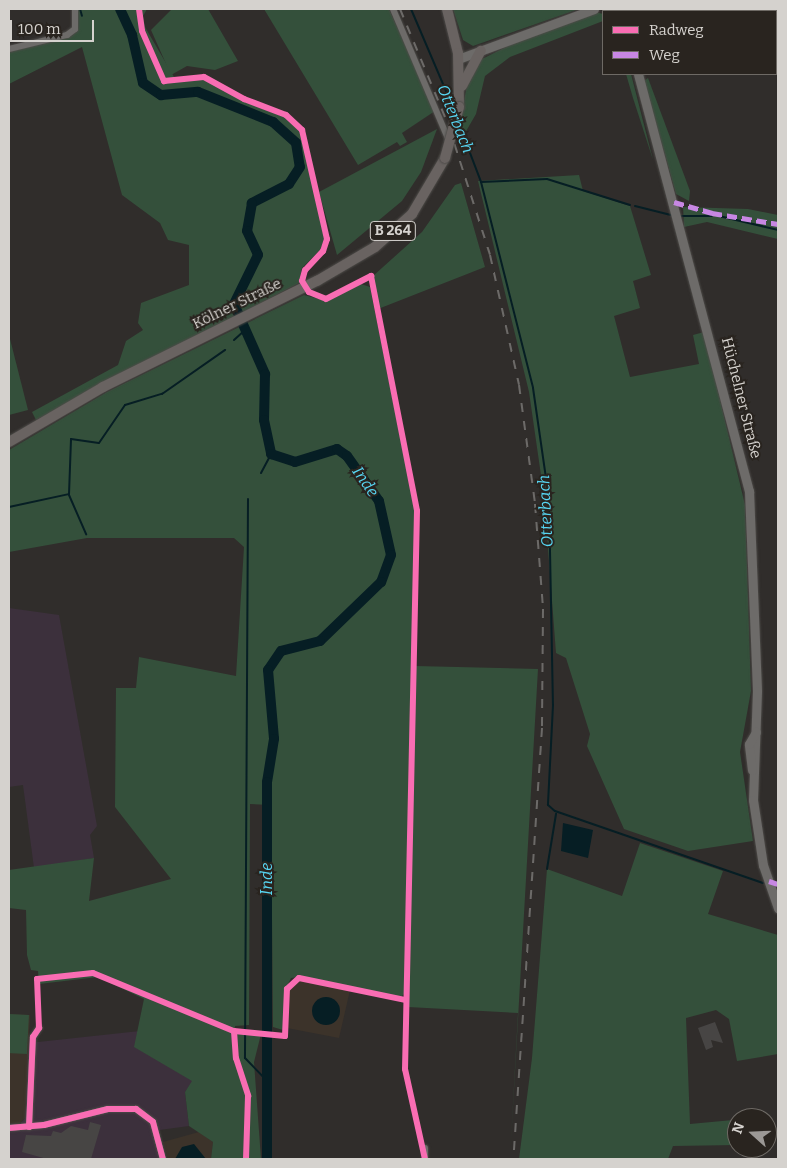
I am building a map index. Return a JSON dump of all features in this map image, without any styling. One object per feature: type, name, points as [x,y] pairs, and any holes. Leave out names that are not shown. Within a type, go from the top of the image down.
[{"type":"main road","name":"Kölner Straße","points":[[9,442],[103,387],[317,281],[375,247],[412,214],[445,158],[459,107],[458,59],[447,9]]},
{"type":"main road","points":[[460,92],[481,51]]},
{"type":"street","points":[[9,49],[75,30],[75,9]]},
{"type":"street","points":[[393,9],[449,141]]},
{"type":"street","points":[[458,59],[594,9]]},
{"type":"street","name":"Hüchelner Straße","points":[[639,76],[748,485],[756,731],[753,775],[758,840],[778,908]]},
{"type":"street","points":[[29,1128],[33,1037],[39,1028]]},
{"type":"street","points":[[9,1128],[29,1128],[108,1109],[136,1109],[153,1122],[163,1159]]},
{"type":"street","points":[[425,1148],[426,1159]]},
{"type":"shaded area","points":[[9,608],[59,615],[97,826],[90,835],[94,858],[34,868],[23,785],[9,787]]},
{"type":"shaded area","points":[[298,980],[350,990],[339,1038],[287,1028],[288,990]]},
{"type":"shaded area","points":[[9,1014],[30,1015],[25,1118],[19,1124],[9,1123]]},
{"type":"shaded area","points":[[140,1031],[135,1047],[193,1081],[185,1092],[189,1126],[152,1131],[160,1159],[9,1159],[9,1123],[19,1124],[25,1118],[29,1043]]},
{"type":"shaded area","points":[[199,1132],[213,1142],[211,1159],[168,1159],[163,1142]]},
{"type":"green space","points":[[77,9],[147,9],[143,16],[145,27],[177,82],[204,78],[243,101],[286,118],[301,131],[324,238],[321,249],[302,268],[299,283],[36,420],[32,412],[118,365],[126,341],[143,330],[138,323],[141,303],[189,285],[189,245],[168,240],[160,223],[122,195],[82,47],[9,84],[9,50],[67,36],[76,30]]},
{"type":"green space","points":[[172,9],[208,9],[238,61],[215,70],[187,66],[171,75],[151,30]]},
{"type":"green space","points":[[264,9],[389,9],[435,111],[402,133],[407,142],[400,146],[397,142],[358,165]]},
{"type":"green space","points":[[453,9],[579,9],[473,46],[463,40]]},
{"type":"green space","points":[[596,12],[602,14],[602,21],[510,57],[485,76],[476,114],[461,140],[457,138],[467,85],[480,60],[532,34]]},
{"type":"green space","points":[[626,75],[631,75],[653,160]]},
{"type":"green space","points":[[648,78],[690,191],[689,201],[676,194],[644,81]]},
{"type":"green space","points":[[437,129],[421,172],[402,201],[337,255],[319,192]]},
{"type":"green space","points":[[579,175],[583,191],[630,206],[651,275],[633,281],[640,308],[614,316],[630,377],[699,364],[693,335],[704,332],[745,505],[751,691],[740,752],[753,841],[688,851],[624,829],[587,746],[590,734],[566,658],[556,653],[544,496],[529,392],[478,181]]},
{"type":"green space","points":[[461,183],[485,267],[378,309],[373,276],[422,232],[455,185]]},
{"type":"green space","points":[[683,207],[748,209],[778,215],[778,239],[707,222],[684,227]]},
{"type":"green space","points":[[358,283],[370,287],[415,511],[408,824],[415,666],[538,669],[510,1159],[518,1013],[408,1007],[407,991],[401,997],[298,977],[291,978],[286,988],[283,1030],[273,1027],[271,805],[250,804],[249,1025],[235,1026],[235,1041],[246,1095],[245,1159],[211,1159],[213,1142],[189,1126],[185,1092],[192,1081],[134,1047],[144,999],[98,977],[39,984],[38,971],[31,970],[27,955],[26,910],[9,908],[9,870],[94,858],[89,901],[171,879],[115,807],[116,688],[136,688],[139,657],[236,676],[244,547],[234,538],[87,538],[9,552],[9,450],[107,392],[304,295],[327,301]]},
{"type":"green space","points":[[9,335],[28,410],[9,415]]},
{"type":"green space","points":[[640,843],[723,871],[708,914],[778,935],[778,1054],[737,1061],[729,1019],[716,1010],[686,1018],[690,1124],[727,1121],[727,1145],[673,1146],[668,1159],[519,1159],[532,1058],[547,869],[622,896]]},
{"type":"green space","points":[[9,1014],[29,1015],[27,1054],[9,1053]]},
{"type":"green space","points":[[236,1032],[261,1034],[254,1062],[261,1159],[248,1159],[250,1096],[237,1058]]},
{"type":"water","points":[[563,823],[593,830],[588,858],[561,851]]},
{"type":"water","points":[[326,997],[336,1001],[340,1011],[336,1021],[326,1025],[316,1021],[312,1011],[316,1001]]},
{"type":"water","points":[[194,1144],[206,1159],[175,1159],[182,1147]]},
{"type":"building","points":[[715,1022],[723,1043],[711,1040],[713,1047],[706,1050],[698,1028]]},
{"type":"building","points":[[90,1122],[101,1125],[91,1159],[47,1159],[22,1152],[26,1135],[51,1136],[53,1131],[61,1133],[71,1126],[88,1130]]},
{"type":"waterway","points":[[80,9],[82,16]]},
{"type":"waterway","name":"Inde","points":[[120,9],[132,35],[143,83],[161,95],[198,92],[273,122],[296,143],[300,167],[289,184],[252,203],[247,231],[258,255],[234,304],[265,374],[264,420],[271,454],[295,462],[337,449],[347,456],[379,501],[391,555],[381,582],[320,641],[281,651],[268,670],[274,739],[267,782],[267,1159]]},
{"type":"waterway","name":"Otterbach","points":[[411,9],[454,110]]},
{"type":"waterway","name":"Otterbach","points":[[459,124],[481,182],[533,388],[549,499],[553,705],[548,805],[555,811],[763,883]]},
{"type":"waterway","points":[[481,182],[547,179],[630,205]]},
{"type":"waterway","points":[[635,206],[671,215]]},
{"type":"waterway","points":[[681,216],[712,216]]},
{"type":"waterway","points":[[719,216],[778,230]]},
{"type":"waterway","points":[[234,340],[244,331]]},
{"type":"waterway","points":[[9,507],[69,494],[71,439],[99,443],[125,405],[162,394],[225,350]]},
{"type":"waterway","points":[[261,473],[271,454]]},
{"type":"waterway","points":[[69,495],[86,534]]},
{"type":"waterway","points":[[248,499],[245,1058],[268,1082]]},
{"type":"waterway","points":[[547,869],[556,814]]},
{"type":"railway","points":[[400,9],[449,127],[490,255],[519,385],[535,504],[543,609],[542,728],[513,1159]]},
{"type":"marked path","points":[[674,202],[712,213],[778,224]]},
{"type":"marked path","points":[[769,881],[778,884]]},
{"type":"cycle path","points":[[139,9],[142,31],[164,81],[204,77],[244,99],[286,115],[302,130],[327,239],[323,251],[305,270],[302,281],[309,292],[326,299],[371,276],[417,511],[405,1069],[425,1159]]},
{"type":"cycle path","points":[[29,1127],[33,1037],[39,1028],[37,979],[93,973],[234,1031],[285,1036],[287,989],[299,978],[405,1000]]},
{"type":"cycle path","points":[[234,1031],[236,1058],[248,1096],[246,1159]]},
{"type":"cycle path","points":[[9,1128],[44,1125],[108,1109],[136,1109],[153,1122],[163,1159]]}]
